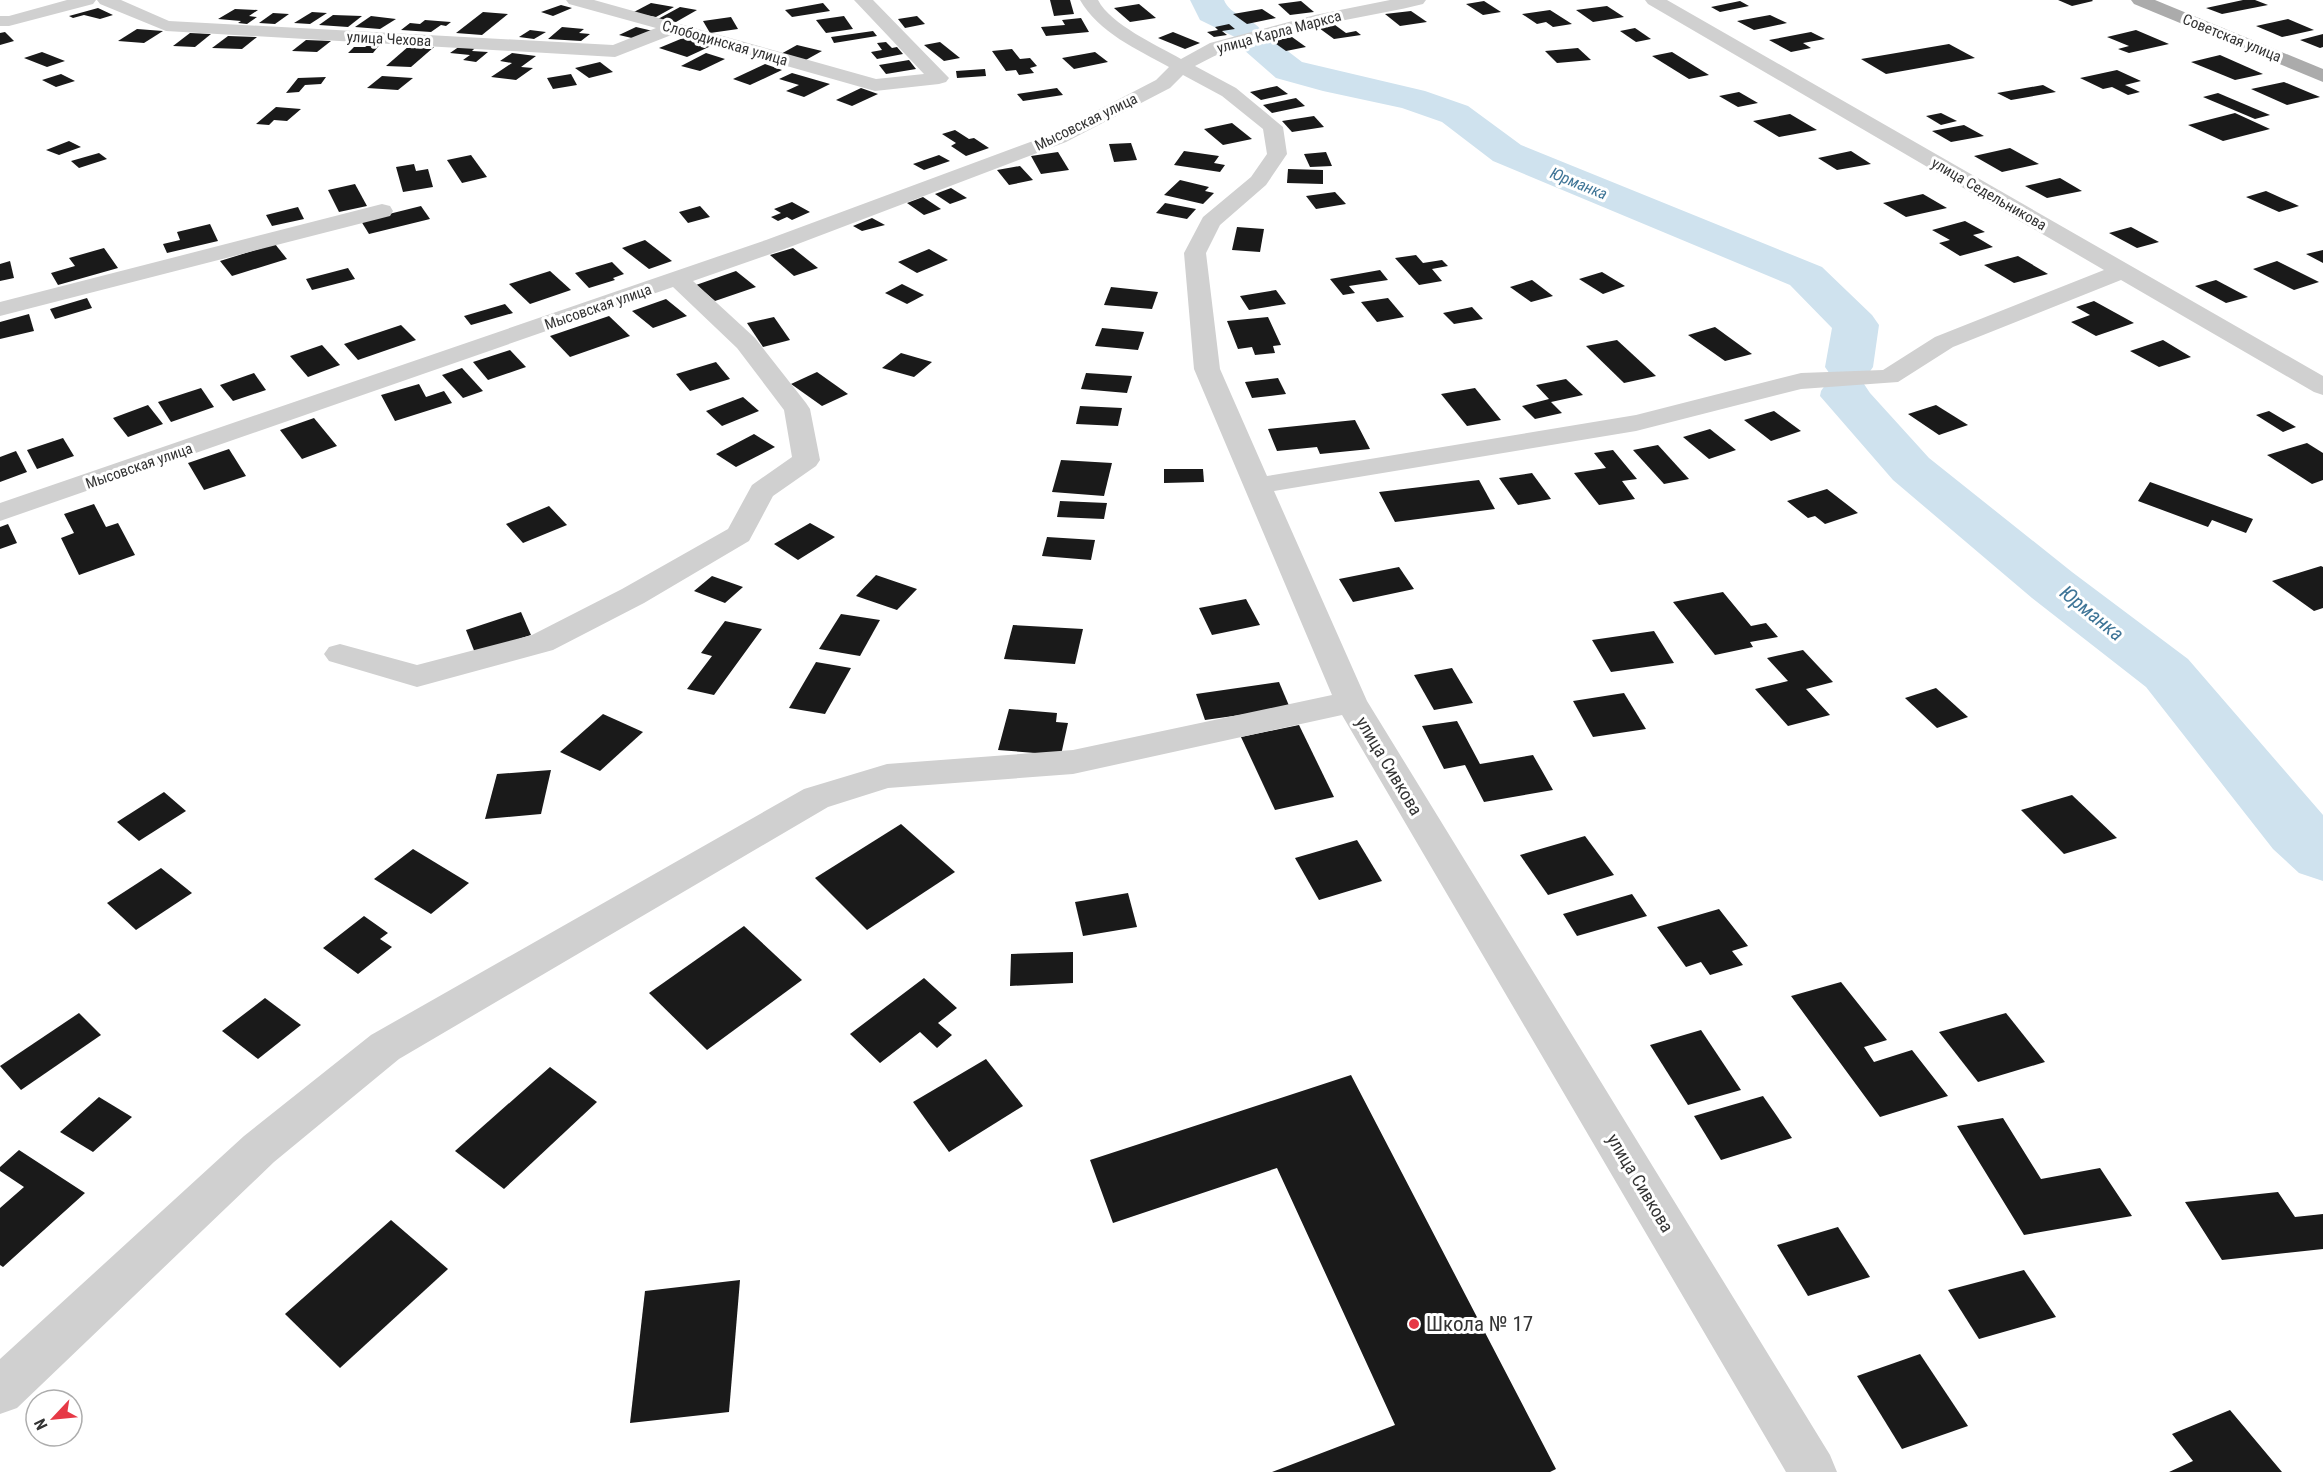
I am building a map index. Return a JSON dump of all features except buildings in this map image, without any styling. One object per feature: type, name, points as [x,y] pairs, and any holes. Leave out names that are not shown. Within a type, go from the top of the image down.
[{"type":"main road","name":"Советская улица","points":[[2140,0],[2323,76]]},
{"type":"street","points":[[5,21],[87,0]]},
{"type":"street","name":"улица Чехова","points":[[106,0],[166,26],[615,51],[673,28]]},
{"type":"street","name":"Слободинская улица","points":[[575,0],[875,85],[939,78],[862,0]]},
{"type":"street","name":"улица Сивкова","points":[[1089,0],[1095,11],[1127,35],[1180,67],[1229,92],[1273,127],[1277,154],[1259,181],[1211,222],[1195,253],[1207,369],[1351,702],[1813,1472]]},
{"type":"street","name":"улица Карла Маркса","points":[[1180,67],[1216,47],[1266,33],[1417,0]]},
{"type":"street","name":"улица Седельникова","points":[[1654,0],[2323,387]]},
{"type":"street","name":"Мысовская улица","points":[[0,512],[678,279],[1059,138],[1163,84],[1180,67]]},
{"type":"street","points":[[0,309],[382,211]]},
{"type":"street","points":[[1257,486],[1636,423],[1801,381],[1889,377],[1944,342],[2123,272]]},
{"type":"street","points":[[340,654],[417,676],[542,643],[633,596],[739,535],[762,491],[806,460],[797,409],[746,343],[678,279]]},
{"type":"street","points":[[0,1391],[259,1149],[385,1047],[816,798],[887,776],[1073,762],[1351,702]]},
{"type":"waterway","name":"Юрманка","points":[[1207,0],[1212,13],[1245,31]]},
{"type":"waterway","name":"Юрманка","points":[[1256,43],[1289,70],[1323,80],[1412,99],[1455,114],[1507,153],[1806,276],[1856,325],[1849,367]]},
{"type":"waterway","name":"Юрманка","points":[[1845,391],[1845,396],[1911,469],[2052,585],[2167,673],[2297,831],[2323,855]]},
{"type":"place","name":"Школа № 17","points":[[1414,1324]]}]
